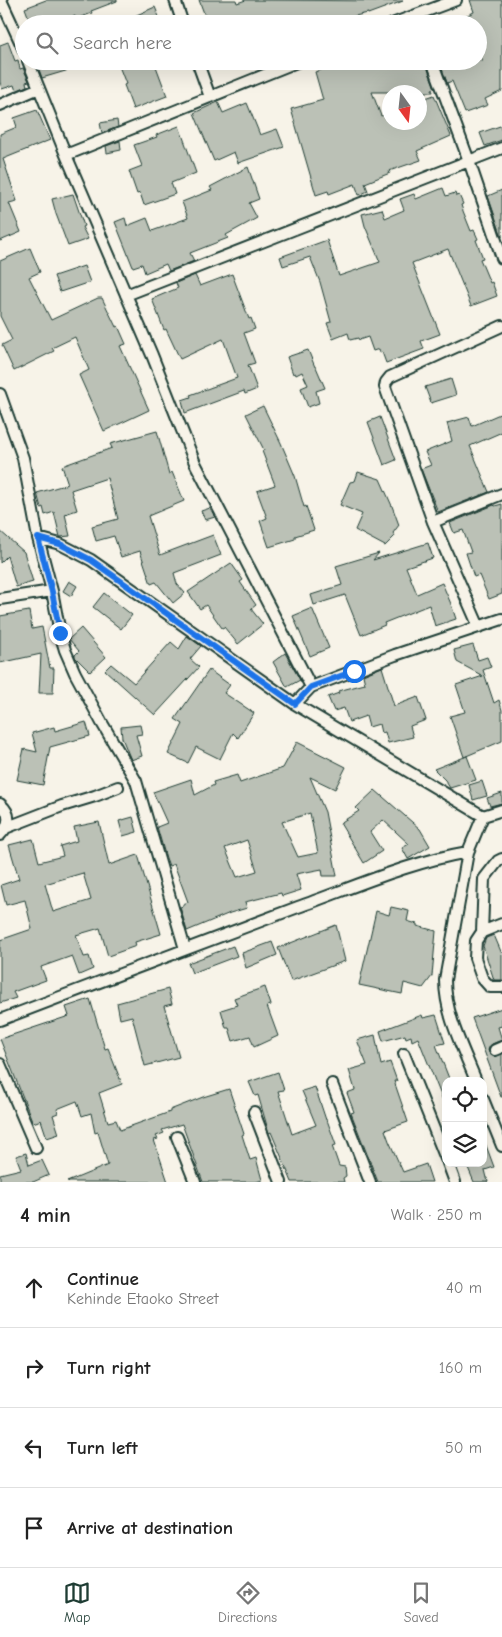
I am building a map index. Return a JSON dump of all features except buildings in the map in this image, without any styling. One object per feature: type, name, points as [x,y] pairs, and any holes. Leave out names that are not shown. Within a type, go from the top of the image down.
[{"type":"street","points":[[1,0],[15,30]]},
{"type":"street","points":[[174,0],[180,15]]},
{"type":"street","points":[[424,15],[456,0]]},
{"type":"street","points":[[32,70],[66,155],[152,354],[195,463],[311,687]]},
{"type":"street","points":[[200,70],[210,97]]},
{"type":"street","points":[[66,155],[277,70]]},
{"type":"street","points":[[435,70],[469,160],[502,258]]},
{"type":"street","points":[[0,105],[39,88]]},
{"type":"street","points":[[126,295],[502,148]]},
{"type":"street","points":[[479,627],[433,522],[385,387],[390,376],[502,326]]},
{"type":"street","points":[[0,394],[3,409],[23,458],[38,538],[60,633],[75,673],[136,781],[185,949]]},
{"type":"street","points":[[433,522],[502,494]]},
{"type":"street","points":[[38,538],[60,544],[91,560],[295,704],[484,816]]},
{"type":"street","points":[[0,599],[52,592]]},
{"type":"street","points":[[295,704],[311,687],[395,655],[502,619]]},
{"type":"street","points":[[0,835],[8,827],[118,787]]},
{"type":"street","points":[[0,804],[9,817],[8,827]]},
{"type":"street","points":[[474,1077],[451,1018],[445,998],[445,980],[468,852],[484,816],[502,810]]},
{"type":"street","points":[[0,1020],[185,949],[390,874],[446,855],[468,852]]},
{"type":"street","points":[[502,859],[498,861],[484,879],[482,932],[476,941],[475,958],[482,978],[490,986],[502,987]]},
{"type":"street","points":[[482,932],[501,928]]},
{"type":"street","points":[[404,1054],[442,1149]]},
{"type":"street","points":[[0,1064],[36,1148]]},
{"type":"street","points":[[332,1084],[370,1182]]},
{"type":"street","points":[[487,1109],[502,1146]]},
{"type":"street","points":[[254,1112],[281,1182]]},
{"type":"street","points":[[177,1137],[194,1182]]},
{"type":"street","points":[[449,1167],[455,1182]]},
{"type":"route","points":[[60,633],[38,538],[60,544],[91,560],[295,704],[311,687],[354,671]]}]
